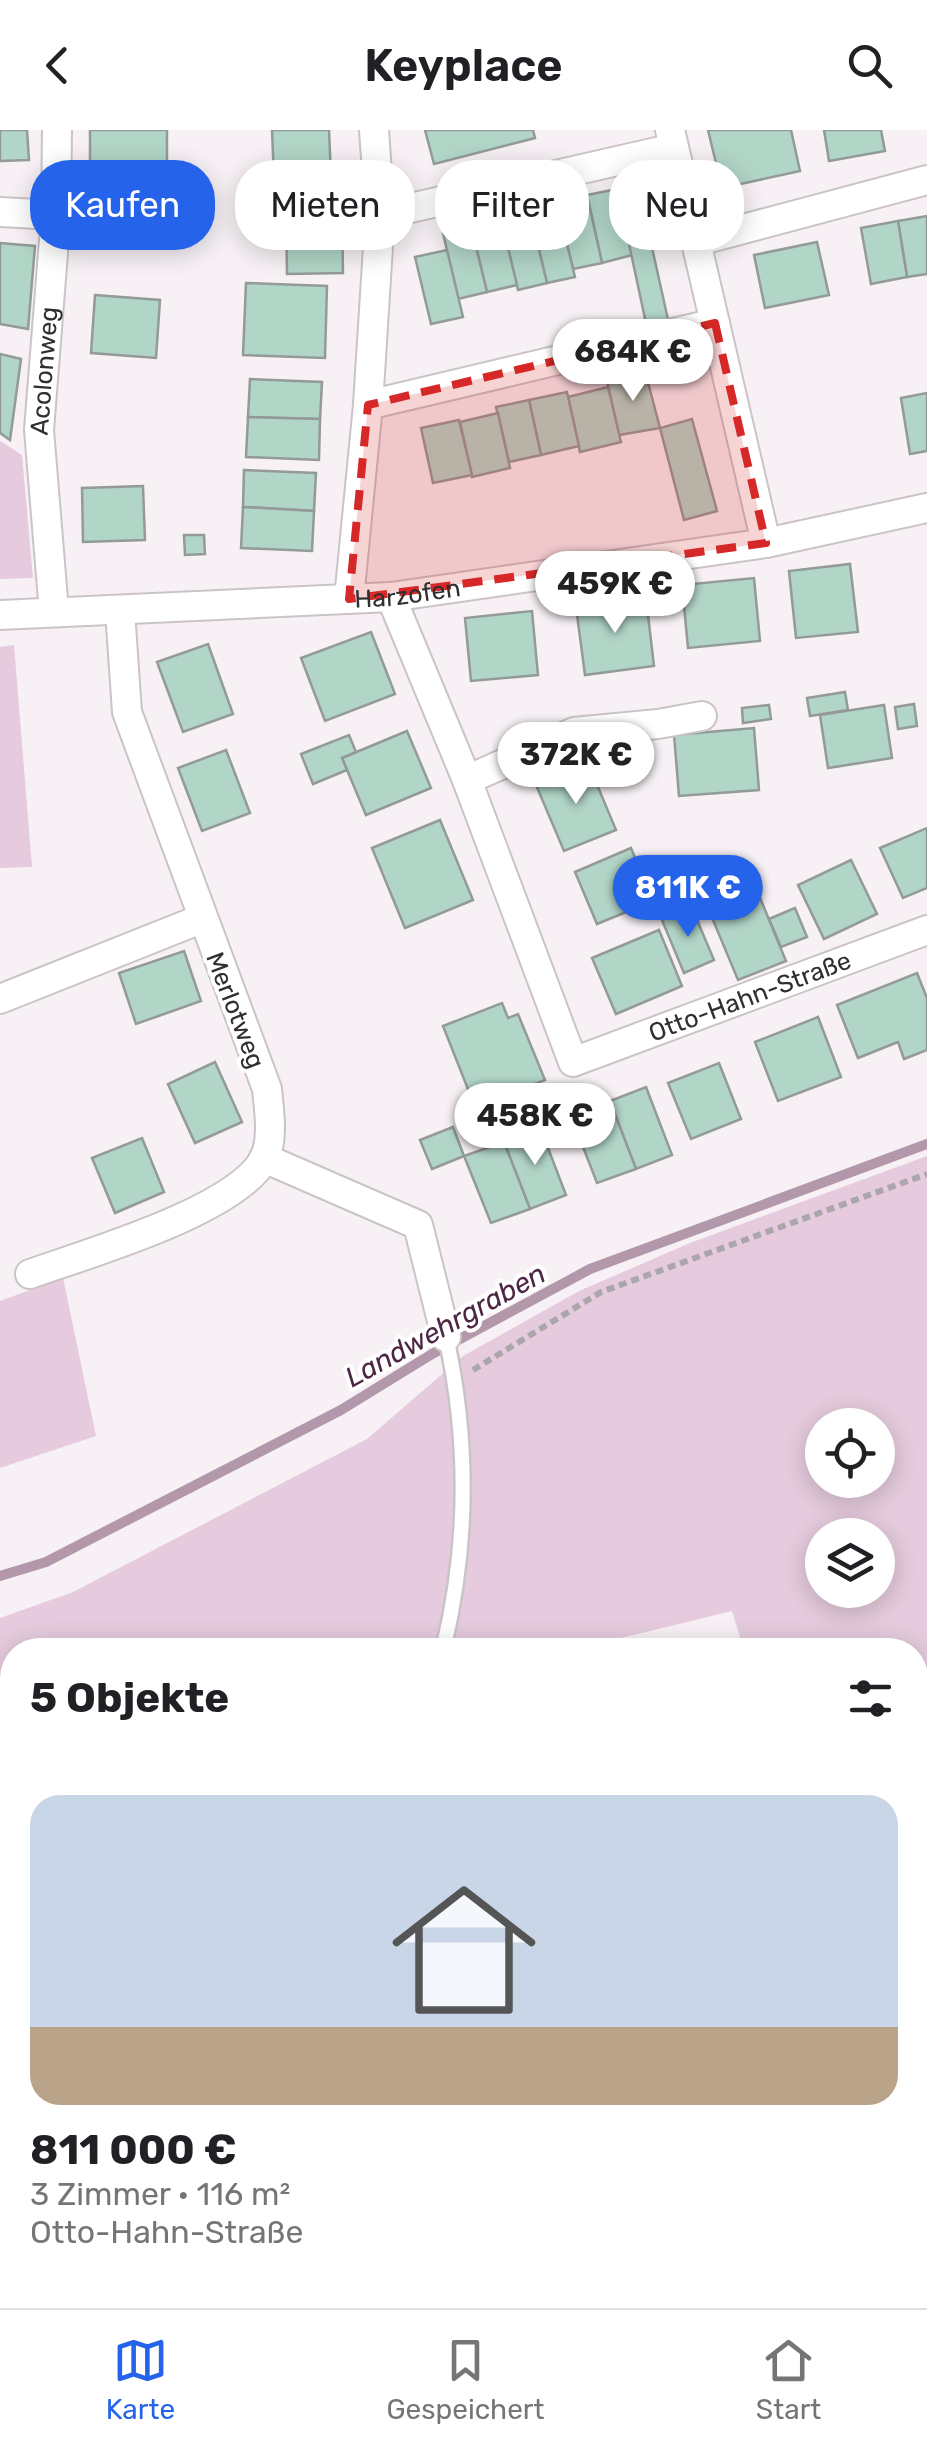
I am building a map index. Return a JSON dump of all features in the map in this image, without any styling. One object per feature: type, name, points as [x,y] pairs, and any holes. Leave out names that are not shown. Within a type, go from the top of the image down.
[{"type":"street","name":"Acolonweg","points":[[57,160],[58,130]]},
{"type":"street","points":[[374,130],[376,160]]},
{"type":"street","points":[[415,206],[672,139]]},
{"type":"street","points":[[744,229],[927,180]]},
{"type":"street","points":[[0,212],[30,214]]},
{"type":"street","name":"Acolonweg","points":[[53,250],[39,430],[54,612]]},
{"type":"street","points":[[349,598],[368,405],[378,250]]},
{"type":"street","points":[[700,250],[766,543]]},
{"type":"street","points":[[368,405],[715,322]]},
{"type":"street","name":"Harzofen","points":[[0,615],[391,597],[766,543],[927,508]]},
{"type":"street","name":"Otto-Hahn-Straße","points":[[391,597],[574,1062],[927,930]]},
{"type":"street","name":"Merlotweg","points":[[120,611],[127,712],[267,1089],[270,1125],[264,1158]]},
{"type":"street","points":[[466,780],[574,732],[702,716]]},
{"type":"street","points":[[0,998],[201,919]]},
{"type":"street","points":[[30,1274],[163,1226],[232,1191],[264,1158],[418,1225],[448,1347]]},
{"type":"lane","points":[[446,1638],[457,1592],[464,1499],[448,1347]]},
{"type":"path","points":[[454,1381],[601,1292],[927,1174]]},
{"type":"highlighted area","points":[[715,323],[766,543],[349,599],[368,405]]},
{"type":"shaded area","points":[[0,441],[22,455],[33,578],[0,579]]},
{"type":"shaded area","points":[[14,645],[32,867],[0,868],[0,647]]},
{"type":"shaded area","points":[[927,1156],[927,1638],[740,1638],[732,1611],[621,1638],[0,1638],[0,1618],[73,1592],[367,1439],[463,1356],[579,1291],[690,1243]]},
{"type":"shaded area","points":[[63,1278],[96,1436],[0,1468],[0,1301]]},
{"type":"building","points":[[0,130],[27,130],[29,160],[0,161]]},
{"type":"building","points":[[90,130],[167,130],[167,160],[90,160]]},
{"type":"building","points":[[272,130],[329,130],[330,160],[273,160]]},
{"type":"building","points":[[425,130],[533,130],[535,138],[450,160],[435,160],[434,164]]},
{"type":"building","points":[[708,130],[791,130],[800,171],[744,183],[744,160],[715,160]]},
{"type":"building","points":[[824,130],[881,130],[885,151],[829,161]]},
{"type":"building","points":[[609,191],[609,250],[631,250],[632,255],[602,263],[589,195]]},
{"type":"building","points":[[589,204],[602,263],[573,269],[568,250],[589,250]]},
{"type":"building","points":[[927,216],[927,274],[907,277],[898,221]]},
{"type":"building","points":[[898,221],[907,277],[871,284],[861,228]]},
{"type":"building","points":[[817,242],[829,295],[765,308],[754,255]]},
{"type":"building","points":[[0,243],[30,246],[30,250],[35,250],[28,329],[0,324]]},
{"type":"building","points":[[287,250],[343,250],[343,273],[287,274]]},
{"type":"building","points":[[447,250],[477,250],[487,292],[458,299]]},
{"type":"building","points":[[447,250],[463,317],[431,324],[415,257]]},
{"type":"building","points":[[477,250],[509,250],[517,285],[487,292]]},
{"type":"building","points":[[508,250],[539,250],[547,283],[518,290]]},
{"type":"building","points":[[539,250],[568,250],[575,277],[547,283]]},
{"type":"building","points":[[630,250],[653,250],[669,324],[647,328]]},
{"type":"building","points":[[246,283],[327,286],[325,358],[243,355]]},
{"type":"building","points":[[95,295],[160,300],[156,358],[91,353]]},
{"type":"building","points":[[0,354],[21,359],[10,440],[0,433]]},
{"type":"building","points":[[645,371],[660,428],[619,435],[607,381]]},
{"type":"building","points":[[250,379],[322,382],[320,419],[248,417]]},
{"type":"building","points":[[608,387],[621,442],[580,452],[568,397]]},
{"type":"building","points":[[567,392],[579,446],[541,455],[529,400]]},
{"type":"building","points":[[927,393],[927,451],[910,454],[901,398]]},
{"type":"building","points":[[529,400],[541,455],[509,462],[496,407]]},
{"type":"building","points":[[498,413],[510,468],[472,477],[460,422]]},
{"type":"building","points":[[248,417],[320,419],[319,460],[246,457]]},
{"type":"building","points":[[692,419],[717,511],[684,520],[660,428]]},
{"type":"building","points":[[459,420],[472,475],[433,483],[421,428]]},
{"type":"building","points":[[244,470],[316,473],[314,511],[243,507]]},
{"type":"building","points":[[143,486],[145,540],[83,542],[82,488]]},
{"type":"building","points":[[243,507],[314,511],[312,551],[241,548]]},
{"type":"building","points":[[184,535],[204,535],[205,554],[185,555]]},
{"type":"building","points":[[850,564],[858,632],[796,638],[789,571]]},
{"type":"building","points":[[754,578],[760,641],[688,648],[682,585]]},
{"type":"building","points":[[646,598],[654,666],[585,675],[576,607]]},
{"type":"building","points":[[532,611],[538,675],[471,681],[465,618]]},
{"type":"building","points":[[371,632],[395,694],[325,721],[301,658]]},
{"type":"building","points":[[208,644],[233,714],[183,732],[157,662]]},
{"type":"building","points":[[845,692],[848,710],[810,716],[807,698]]},
{"type":"building","points":[[914,704],[917,726],[898,729],[895,707]]},
{"type":"building","points":[[769,705],[771,719],[743,723],[742,708]]},
{"type":"building","points":[[884,705],[892,758],[828,768],[820,715]]},
{"type":"building","points":[[754,728],[759,790],[679,796],[674,735]]},
{"type":"building","points":[[407,731],[431,788],[366,815],[342,758]]},
{"type":"building","points":[[349,735],[356,752],[342,758],[347,770],[313,784],[301,754]]},
{"type":"building","points":[[226,750],[250,813],[202,831],[178,768]]},
{"type":"building","points":[[588,763],[616,830],[564,851],[536,785]]},
{"type":"building","points":[[440,820],[473,900],[405,928],[372,848]]},
{"type":"building","points":[[927,828],[927,888],[903,898],[880,848]]},
{"type":"building","points":[[631,848],[653,901],[597,924],[575,872]]},
{"type":"building","points":[[851,860],[877,914],[824,939],[798,885]]},
{"type":"building","points":[[756,888],[786,961],[738,980],[708,908]]},
{"type":"building","points":[[692,908],[714,960],[684,973],[662,920]]},
{"type":"building","points":[[795,908],[807,937],[781,947],[769,919]]},
{"type":"building","points":[[659,930],[682,986],[616,1014],[592,958]]},
{"type":"building","points":[[184,951],[201,1001],[136,1024],[119,973]]},
{"type":"building","points":[[917,973],[927,998],[927,1050],[904,1059],[898,1042],[858,1058],[837,1005]]},
{"type":"building","points":[[502,1003],[508,1018],[518,1014],[545,1080],[475,1107],[443,1026]]},
{"type":"building","points":[[818,1017],[841,1077],[778,1101],[755,1042]]},
{"type":"building","points":[[215,1062],[242,1122],[195,1143],[168,1084]]},
{"type":"building","points":[[719,1063],[741,1119],[691,1139],[668,1083]]},
{"type":"building","points":[[646,1087],[672,1155],[636,1169],[610,1101]]},
{"type":"building","points":[[610,1101],[636,1169],[597,1183],[571,1116]]},
{"type":"building","points":[[453,1127],[464,1156],[432,1169],[420,1140]]},
{"type":"building","points":[[540,1127],[566,1195],[530,1209],[504,1142]]},
{"type":"building","points":[[142,1138],[164,1192],[115,1213],[92,1158]]},
{"type":"building","points":[[504,1142],[530,1209],[491,1223],[464,1156]]},
{"type":"waterway","name":"Landwehrgraben","points":[[0,1576],[46,1562],[341,1410],[432,1354],[590,1269],[927,1144]]}]
